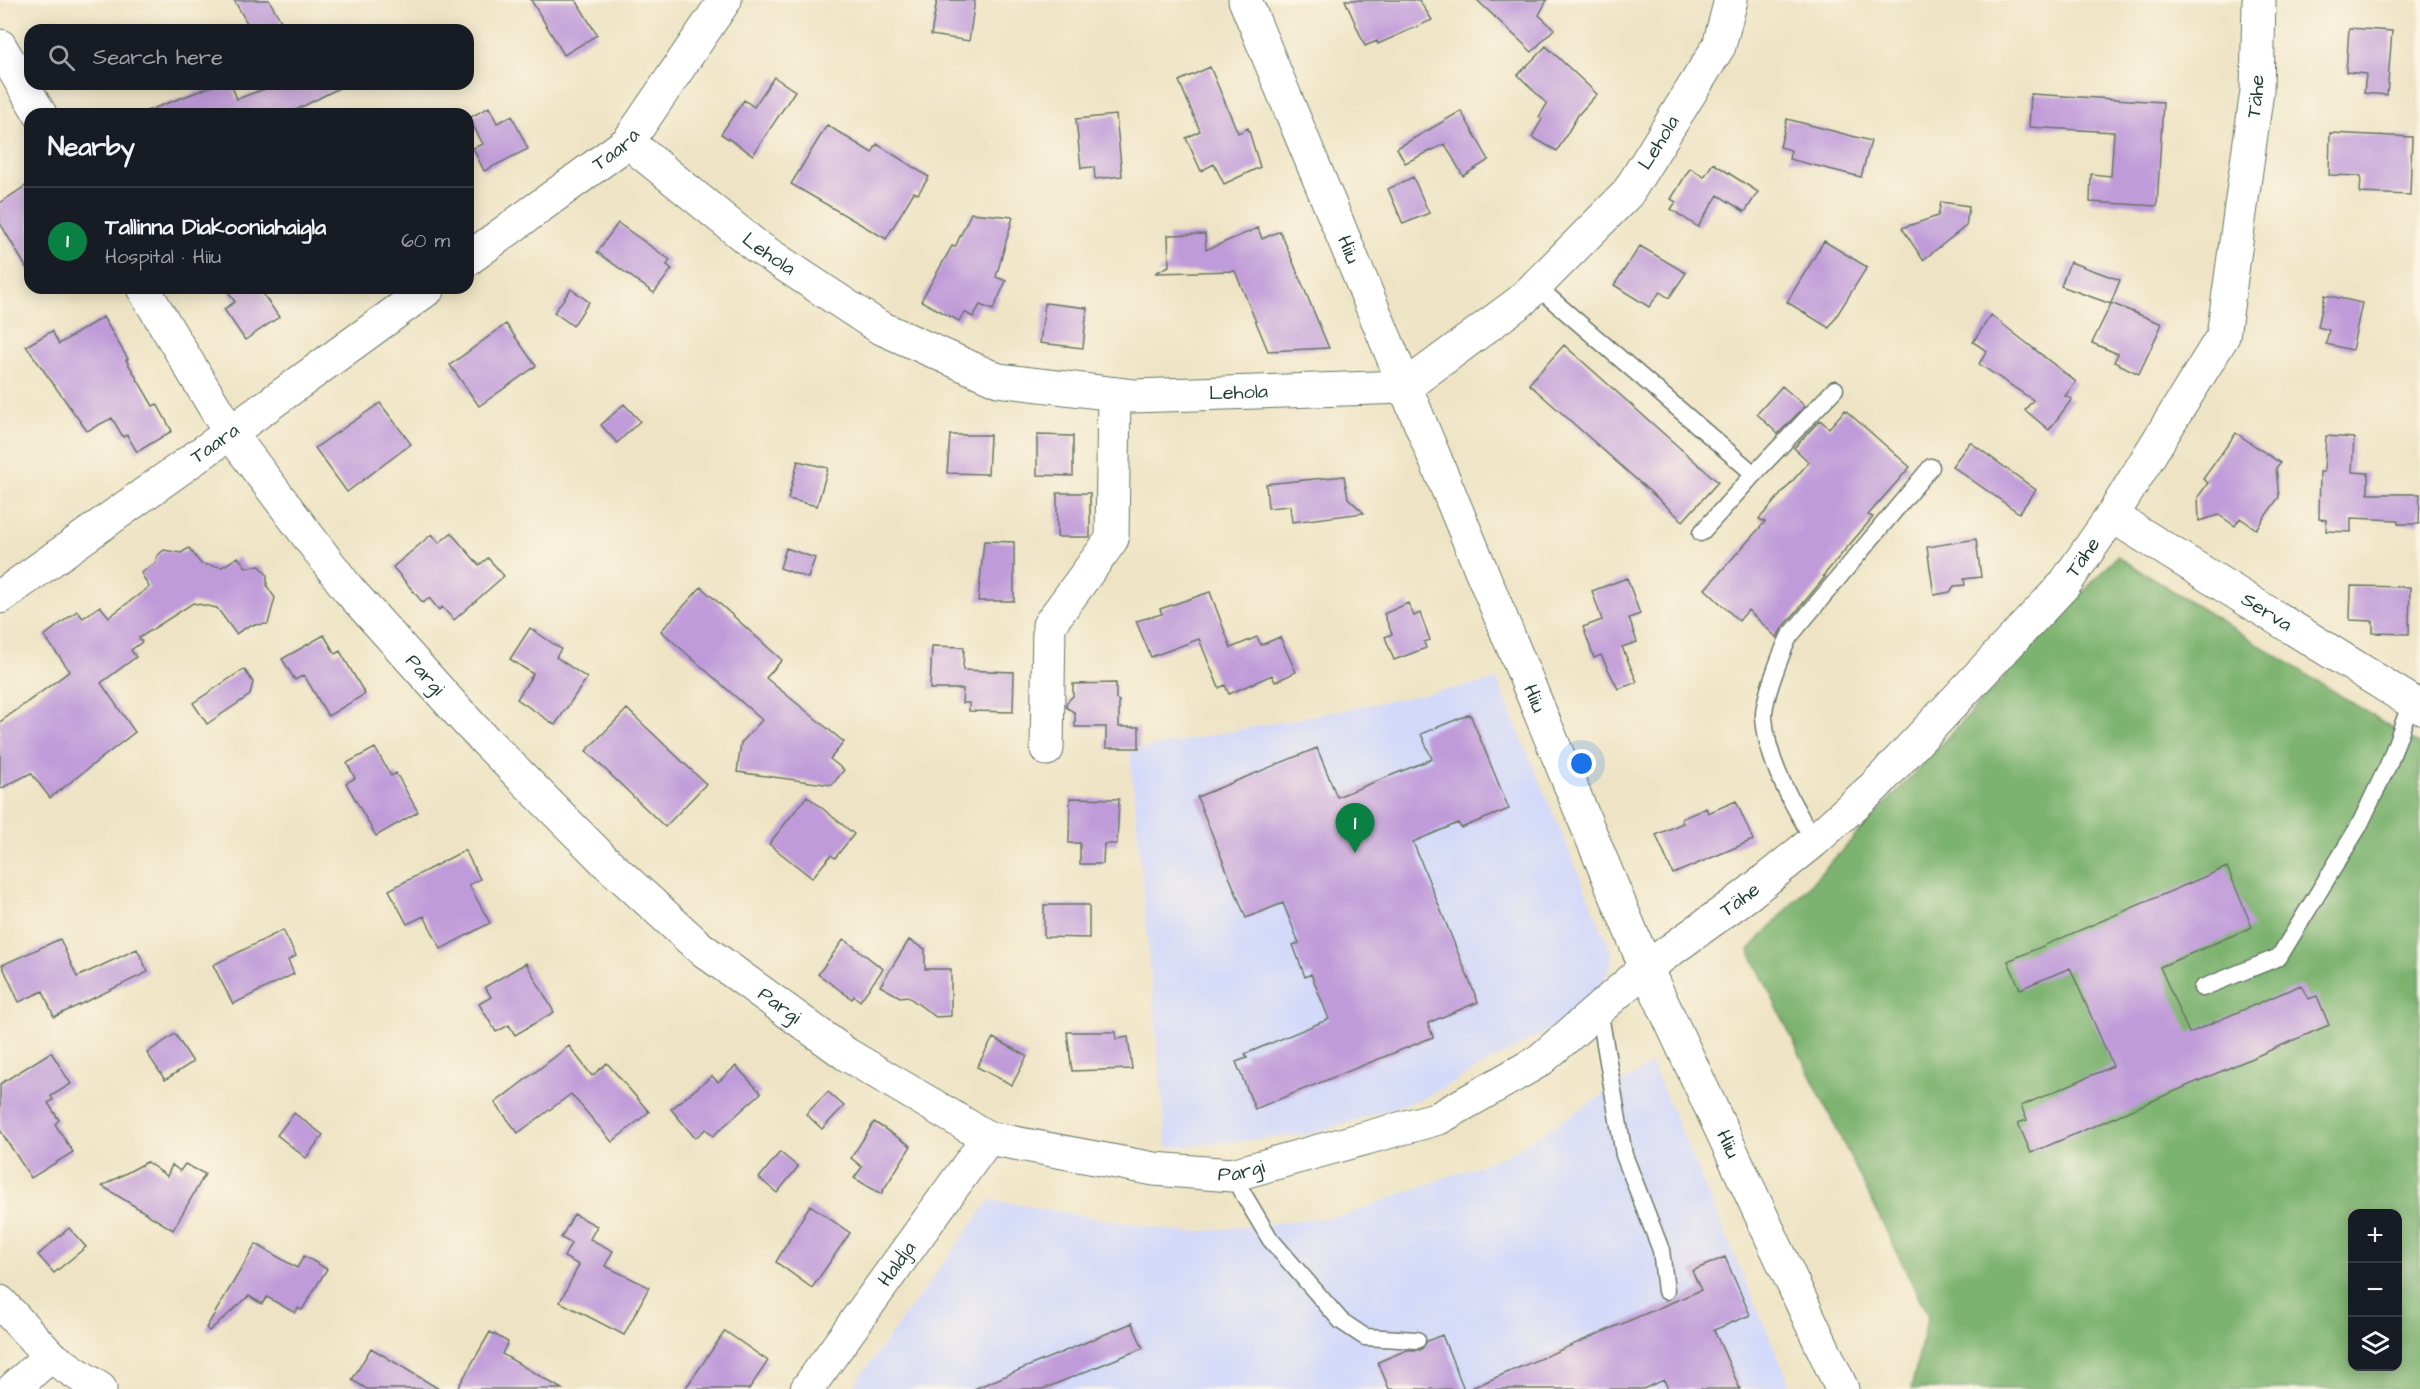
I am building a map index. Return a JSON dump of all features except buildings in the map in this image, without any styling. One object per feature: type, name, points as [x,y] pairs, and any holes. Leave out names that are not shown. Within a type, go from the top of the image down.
[{"type":"street","name":"Taara","points":[[474,255],[628,142],[725,0]]},
{"type":"street","name":"Hiiu","points":[[1245,0],[1646,968],[1842,1389]]},
{"type":"street","name":"Lehola","points":[[628,142],[756,246],[879,327],[998,380],[1133,396],[1405,387],[1521,301],[1627,194],[1719,46],[1731,0]]},
{"type":"street","name":"Tähe","points":[[1646,968],[1746,895],[1814,841],[1875,786],[2064,585],[2112,516],[2223,336],[2257,91],[2259,0]]},
{"type":"street","points":[[0,46],[24,87]]},
{"type":"street","points":[[26,90],[36,108]]},
{"type":"street","name":"Pargi","points":[[147,294],[230,434],[348,589],[472,727],[614,869],[699,947],[846,1054],[988,1138],[1154,1169],[1232,1175],[1439,1118],[1539,1061],[1646,968]]},
{"type":"street","name":"Taara","points":[[0,597],[230,434],[421,294]]},
{"type":"street","points":[[1047,749],[1049,625],[1112,539],[1114,394]]},
{"type":"street","name":"Serva","points":[[2112,516],[2417,698]]},
{"type":"street","name":"Haldja","points":[[807,1389],[988,1138]]},
{"type":"street","points":[[0,1302],[50,1356],[100,1389]]},
{"type":"street","points":[[13,1389],[50,1356]]},
{"type":"lane","points":[[1536,286],[1754,474]]},
{"type":"lane","points":[[1701,533],[1835,390]]},
{"type":"lane","points":[[1814,841],[1776,772],[1764,715],[1777,663],[1789,637],[1931,467]]},
{"type":"lane","points":[[2202,988],[2279,957],[2359,826],[2390,763],[2417,698]]},
{"type":"lane","points":[[1599,1009],[1624,1155],[1661,1250],[1666,1291]]},
{"type":"lane","points":[[1232,1175],[1270,1239],[1341,1321],[1365,1337],[1417,1340]]},
{"type":"shaded area","points":[[1497,680],[1613,955],[1596,1004],[1426,1097],[1312,1134],[1167,1148],[1130,751]]},
{"type":"shaded area","points":[[1652,1064],[1792,1389],[851,1389],[990,1200],[1187,1233],[1345,1215],[1507,1155]]},
{"type":"green space","points":[[2117,556],[2420,745],[2420,1389],[1911,1389],[1928,1316],[1749,950]]},
{"type":"place","name":"Tallinna Diakooniahaigla","points":[[1355,853]]}]
